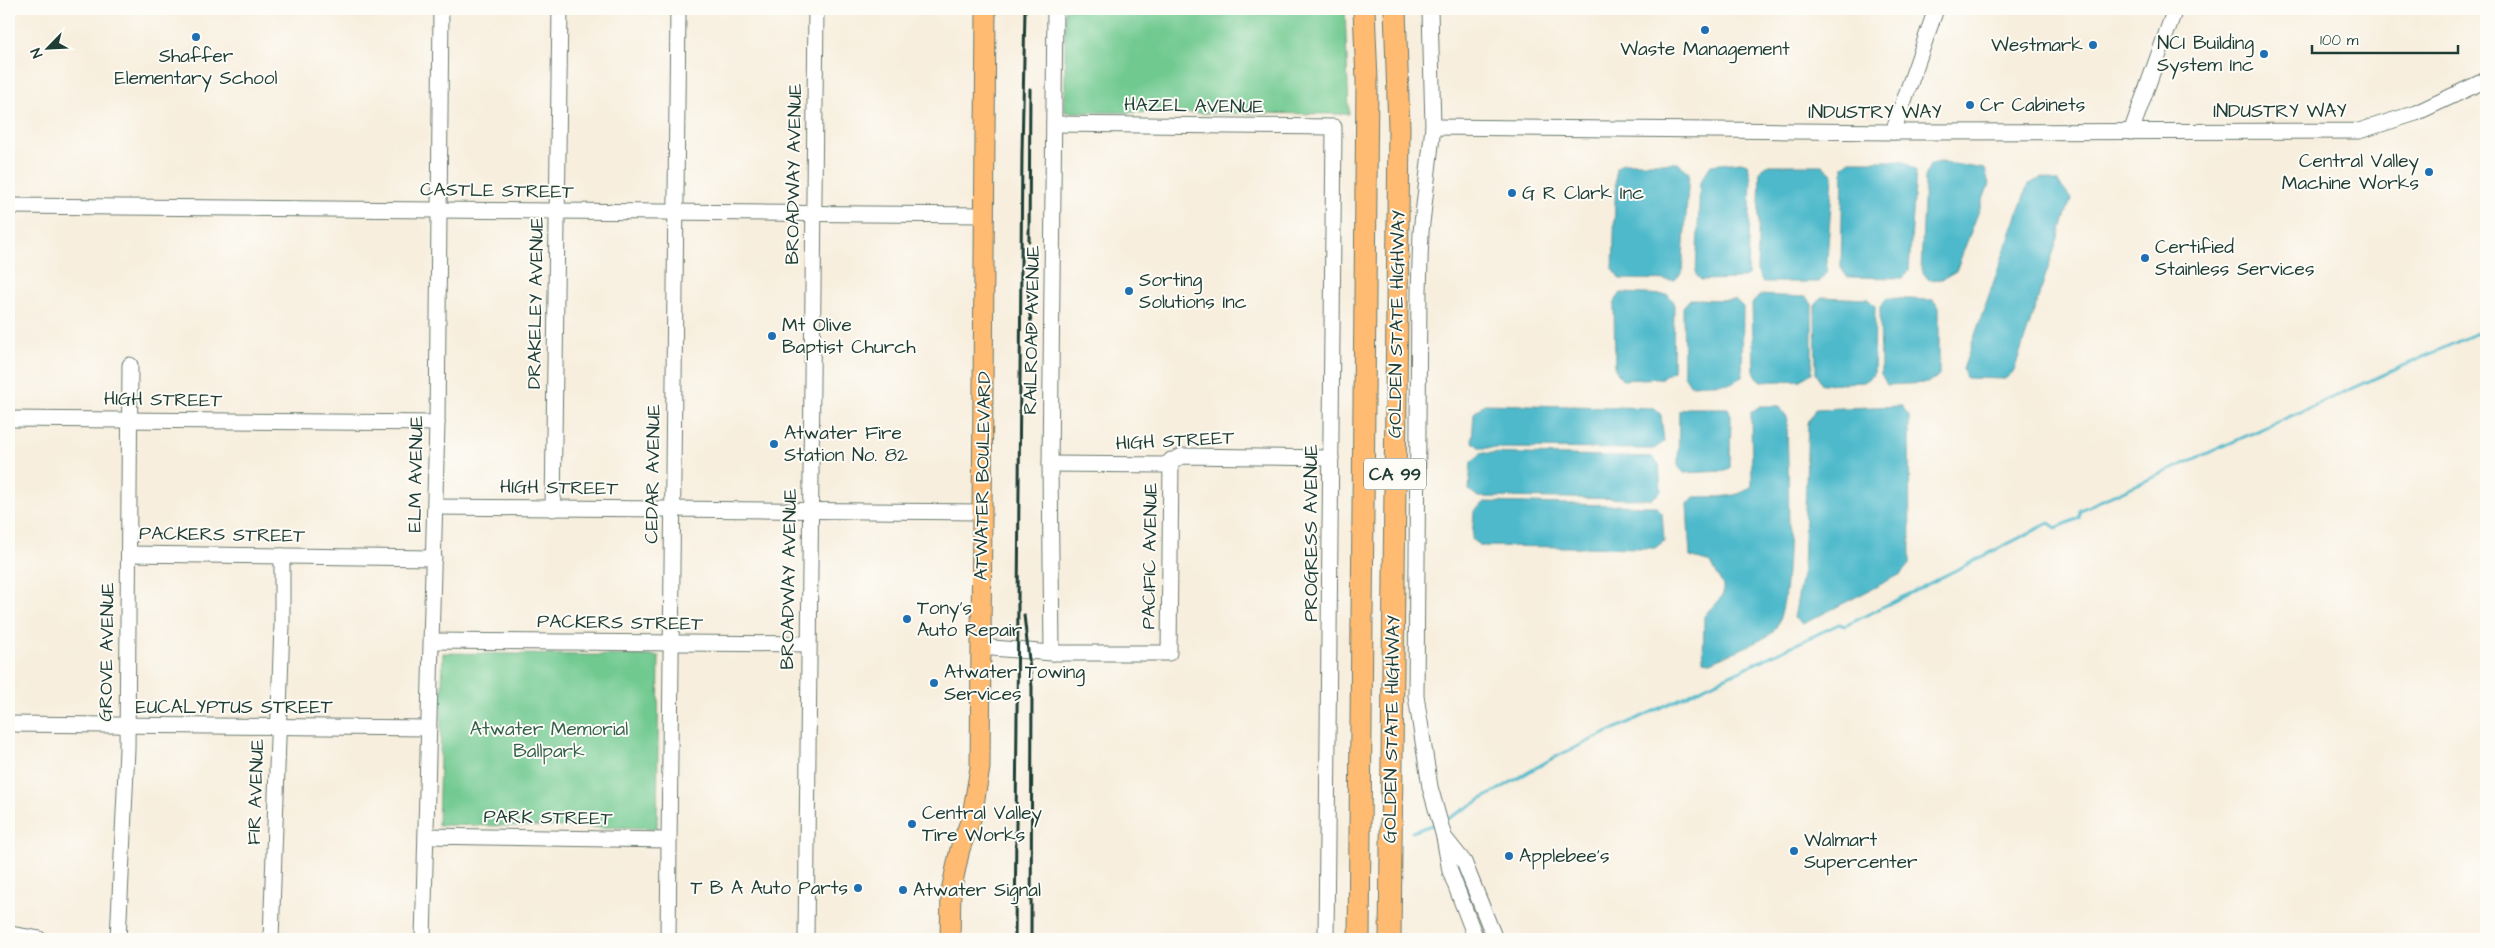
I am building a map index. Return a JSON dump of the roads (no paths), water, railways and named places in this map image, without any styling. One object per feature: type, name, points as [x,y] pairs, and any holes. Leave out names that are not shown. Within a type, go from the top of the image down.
[{"type":"highway","name":"GOLDEN STATE HIGHWAY","points":[[1359,939],[1367,81],[1364,9]]},
{"type":"highway","name":"GOLDEN STATE HIGHWAY","points":[[1390,939],[1399,128],[1395,9]]},
{"type":"main road","name":"ATWATER BOULEVARD","points":[[950,939],[950,891],[960,849],[972,816],[980,768],[986,9]]},
{"type":"street","name":"ELM AVENUE","points":[[423,939],[436,507],[441,9]]},
{"type":"street","name":"DRAKELEY AVENUE","points":[[554,509],[560,9]]},
{"type":"street","name":"CEDAR AVENUE","points":[[668,939],[678,9]]},
{"type":"street","name":"BROADWAY AVENUE","points":[[806,939],[816,9]]},
{"type":"street","name":"RAILROAD AVENUE","points":[[1052,652],[1050,464],[1055,9]]},
{"type":"street","points":[[1430,9],[1433,127],[1421,232],[1419,282],[1416,696],[1436,808],[1444,837],[1450,871],[1476,939]]},
{"type":"street","points":[[1893,132],[1936,9]]},
{"type":"street","points":[[2131,132],[2175,9]]},
{"type":"street","name":"INDUSTRY WAY","points":[[1433,127],[1893,132],[2359,132],[2416,113],[2486,80]]},
{"type":"street","name":"HAZEL AVENUE","points":[[1054,124],[1334,127]]},
{"type":"street","name":"PROGRESS AVENUE","points":[[1326,939],[1334,127]]},
{"type":"street","name":"CASTLE STREET","points":[[9,206],[675,213],[984,214]]},
{"type":"street","name":"GROVE AVENUE","points":[[118,939],[126,726],[130,365]]},
{"type":"street","name":"HIGH STREET","points":[[9,419],[437,423]]},
{"type":"street","name":"HIGH STREET","points":[[1050,464],[1164,465],[1182,456],[1331,458]]},
{"type":"street","name":"PACIFIC AVENUE","points":[[1052,652],[1169,653],[1171,460]]},
{"type":"street","name":"HIGH STREET","points":[[436,507],[983,512]]},
{"type":"street","name":"PACKERS STREET","points":[[129,554],[434,558]]},
{"type":"street","name":"FIR AVENUE","points":[[271,939],[282,556]]},
{"type":"street","name":"PACKERS STREET","points":[[432,641],[808,644]]},
{"type":"street","points":[[981,647],[1052,652]]},
{"type":"street","name":"EUCALYPTUS STREET","points":[[9,724],[429,728]]},
{"type":"street","name":"PARK STREET","points":[[426,836],[668,840]]},
{"type":"street","points":[[1444,837],[1464,862],[1495,939]]},
{"type":"street","points":[[9,934],[39,939]]},
{"type":"water","points":[[1850,161],[1905,161],[1916,171],[1909,270],[1903,278],[1847,277],[1841,267],[1843,166]]},
{"type":"water","points":[[1741,162],[1747,164],[1751,178],[1748,275],[1738,279],[1701,280],[1696,275],[1700,182],[1711,165]]},
{"type":"water","points":[[1941,162],[1985,169],[1989,184],[1956,271],[1942,279],[1929,280],[1921,270],[1925,177],[1930,164]]},
{"type":"water","points":[[1623,163],[1678,163],[1689,173],[1682,272],[1675,280],[1620,279],[1613,269],[1616,168]]},
{"type":"water","points":[[1767,165],[1822,165],[1833,175],[1826,274],[1819,282],[1763,282],[1757,271],[1760,170]]},
{"type":"water","points":[[2042,178],[2058,182],[2071,199],[2014,371],[2005,379],[1966,378],[1963,369],[2028,184]]},
{"type":"water","points":[[1621,293],[1668,295],[1674,302],[1673,371],[1662,378],[1622,380],[1615,369],[1614,302]]},
{"type":"water","points":[[1759,295],[1806,297],[1812,304],[1812,373],[1800,380],[1760,382],[1754,371],[1752,304]]},
{"type":"water","points":[[1822,297],[1868,299],[1875,306],[1874,375],[1863,382],[1822,384],[1816,373],[1815,306]]},
{"type":"water","points":[[1887,298],[1933,300],[1939,307],[1939,376],[1927,383],[1887,385],[1881,374],[1880,307]]},
{"type":"water","points":[[1690,299],[1736,300],[1743,307],[1742,377],[1731,383],[1690,385],[1684,375],[1683,307]]},
{"type":"water","points":[[1484,404],[1655,408],[1661,415],[1664,442],[1654,449],[1480,448],[1472,441],[1474,413]]},
{"type":"water","points":[[1760,406],[1779,406],[1787,417],[1788,563],[1780,617],[1773,632],[1769,635],[1711,662],[1703,661],[1704,616],[1723,595],[1723,586],[1711,563],[1690,557],[1687,504],[1694,497],[1733,495],[1747,490],[1752,485],[1751,412]]},
{"type":"water","points":[[1902,406],[1909,416],[1910,563],[1901,574],[1803,624],[1794,618],[1803,569],[1808,423],[1815,409]]},
{"type":"water","points":[[1687,408],[1728,408],[1731,415],[1730,468],[1723,471],[1684,473],[1678,466],[1679,411]]},
{"type":"water","points":[[1482,453],[1652,457],[1659,464],[1661,491],[1652,499],[1478,497],[1469,490],[1471,462]]},
{"type":"water","points":[[1485,502],[1655,506],[1662,513],[1664,541],[1655,548],[1481,546],[1472,540],[1474,511]]},
{"type":"waterway","points":[[1444,821],[1553,758],[1839,624],[1845,626],[2049,523],[2056,528],[2079,518],[2080,510],[2486,329]]},
{"type":"waterway","points":[[1412,832],[1435,824]]},
{"type":"railway","points":[[1015,939],[1025,9]]},
{"type":"railway","points":[[1029,241],[1030,89]]},
{"type":"railway","points":[[1028,284],[1029,308],[1036,357]]},
{"type":"railway","points":[[1024,615],[1032,687],[1031,939]]},
{"type":"place","name":"Waste Management","points":[[1705,30]]},
{"type":"place","name":"Shaffer Elementary School","points":[[196,37]]},
{"type":"place","name":"Westmark","points":[[2093,45]]},
{"type":"place","name":"NCI Building System Inc","points":[[2264,54]]},
{"type":"place","name":"Cr Cabinets","points":[[1970,105]]},
{"type":"place","name":"Central Valley Machine Works","points":[[2429,172]]},
{"type":"place","name":"G R Clark Inc","points":[[1512,193]]},
{"type":"place","name":"Certified Stainless Services","points":[[2145,258]]},
{"type":"place","name":"Sorting Solutions Inc","points":[[1129,291]]},
{"type":"place","name":"Mt Olive Baptist Church","points":[[772,336]]},
{"type":"place","name":"Atwater Fire Station No. 82","points":[[774,444]]},
{"type":"place","name":"Tony's Auto Repair","points":[[907,619]]},
{"type":"place","name":"Atwater Towing Services","points":[[934,683]]},
{"type":"place","name":"Central Valley Tire Works","points":[[912,824]]},
{"type":"place","name":"Walmart Supercenter","points":[[1794,851]]},
{"type":"place","name":"Applebee's","points":[[1509,856]]},
{"type":"place","name":"T B A Auto Parts","points":[[858,888]]},
{"type":"place","name":"Atwater Signal","points":[[903,890]]},
{"type":"park label","name":"Atwater Memorial Ballpark","points":[[549,740]]}]
